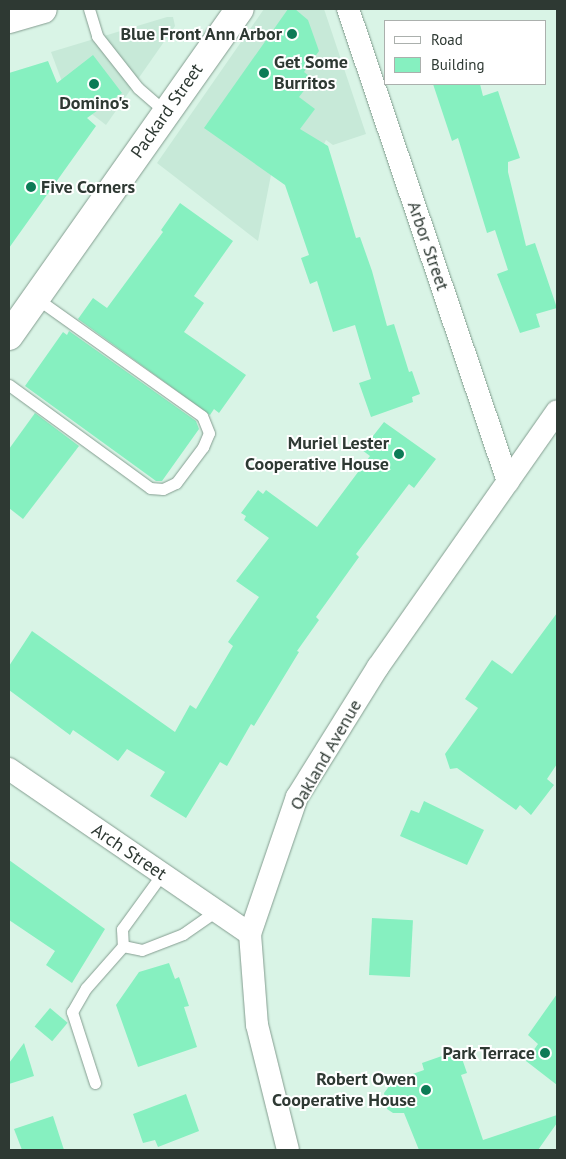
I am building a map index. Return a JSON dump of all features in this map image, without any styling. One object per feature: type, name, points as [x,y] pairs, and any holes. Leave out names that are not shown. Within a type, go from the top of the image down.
[{"type":"main road","points":[[9,20],[43,9]]},
{"type":"main road","name":"Packard Street","points":[[9,336],[240,9]]},
{"type":"street","name":"Arbor Street","points":[[348,9],[508,482]]},
{"type":"street","name":"Oakland Avenue","points":[[288,1150],[257,1025],[250,934],[297,797],[378,667],[557,411]]},
{"type":"street","name":"Arch Street","points":[[9,769],[250,934]]},
{"type":"lane","points":[[89,9],[97,36],[138,88],[166,112]]},
{"type":"lane","points":[[9,385],[150,488],[163,489],[176,482],[203,447],[209,433],[202,416],[36,298]]},
{"type":"lane","points":[[95,1083],[72,1012],[86,988],[122,946],[122,929],[162,874]]},
{"type":"lane","points":[[122,946],[142,950],[183,934],[216,911]]},
{"type":"shaded area","points":[[264,9],[324,9],[366,134],[333,145],[326,140],[321,150],[271,175],[258,241],[157,163]]},
{"type":"shaded area","points":[[167,17],[173,17],[175,26],[106,125],[67,95],[51,52]]},
{"type":"building","points":[[288,9],[295,9],[308,20],[319,51],[304,72],[313,79],[299,97],[315,109],[300,129],[328,146],[356,238],[360,237],[372,271],[387,326],[394,324],[409,372],[412,371],[420,394],[412,397],[413,402],[371,417],[359,383],[371,379],[355,325],[333,332],[317,281],[310,284],[301,258],[309,255],[285,185],[204,128]]},
{"type":"building","name":"Five Corners","points":[[93,55],[122,93],[87,118],[96,126],[9,248],[9,73],[48,61],[57,83]]},
{"type":"building","points":[[433,85],[480,85],[483,96],[498,91],[520,158],[508,162],[508,172],[526,246],[535,243],[557,308],[536,314],[540,327],[520,333],[497,274],[508,270],[495,230],[487,233],[458,138],[452,141]]},
{"type":"building","points":[[180,203],[233,241],[194,296],[204,303],[184,332],[246,375],[219,413],[214,409],[210,415],[78,319],[93,298],[107,308],[163,232],[161,230]]},
{"type":"building","points":[[69,331],[196,421],[199,429],[162,481],[156,481],[25,386],[63,332],[67,335]]},
{"type":"building","points":[[35,413],[79,446],[23,519],[9,508],[9,449]]},
{"type":"building","points":[[384,422],[436,459],[414,488],[409,484],[356,554],[359,557],[316,617],[319,620],[297,651],[299,652],[254,726],[251,724],[227,766],[220,762],[186,818],[150,796],[165,772],[127,749],[118,761],[73,730],[70,735],[9,690],[9,666],[32,631],[175,732],[190,705],[196,709],[233,646],[228,642],[259,597],[236,581],[269,538],[244,520],[246,516],[241,513],[258,490],[263,494],[266,490],[317,527],[370,456],[362,450]]},
{"type":"building","points":[[557,613],[557,764],[547,779],[554,785],[531,815],[520,805],[516,810],[457,768],[450,769],[445,754],[478,708],[465,699],[492,660],[512,674]]},
{"type":"building","points":[[424,801],[484,830],[467,865],[400,836],[411,810],[419,813]]},
{"type":"building","points":[[9,860],[105,929],[72,983],[46,965],[55,951],[9,920]]},
{"type":"building","points":[[372,918],[413,920],[410,977],[369,975]]},
{"type":"building","points":[[169,963],[175,979],[179,977],[189,1006],[184,1007],[197,1047],[138,1067],[116,1005],[139,972]]},
{"type":"building","name":"Park Terrace","points":[[557,994],[557,1085],[526,1061],[538,1044],[528,1035]]},
{"type":"building","points":[[50,1008],[68,1023],[52,1041],[35,1026]]},
{"type":"building","points":[[24,1043],[34,1076],[9,1084],[9,1063]]},
{"type":"building","points":[[459,1050],[467,1073],[461,1075],[483,1140],[557,1115],[557,1123],[538,1150],[419,1150],[404,1113],[393,1113],[387,1109],[384,1093],[393,1081],[424,1070],[422,1063]]},
{"type":"building","points":[[186,1094],[199,1131],[158,1147],[155,1140],[143,1143],[133,1114]]},
{"type":"building","points":[[53,1116],[64,1150],[22,1150],[14,1129]]},
{"type":"place","name":"Blue Front Ann Arbor","points":[[292,34]]},
{"type":"place","name":"Get Some Burritos","points":[[264,73]]},
{"type":"place","name":"Domino's","points":[[94,84]]},
{"type":"place","name":"Five Corners","points":[[31,187]]},
{"type":"place","name":"Muriel Lester Cooperative House","points":[[399,454]]},
{"type":"place","name":"Park Terrace","points":[[545,1053]]},
{"type":"place","name":"Robert Owen Cooperative House","points":[[426,1090]]}]
